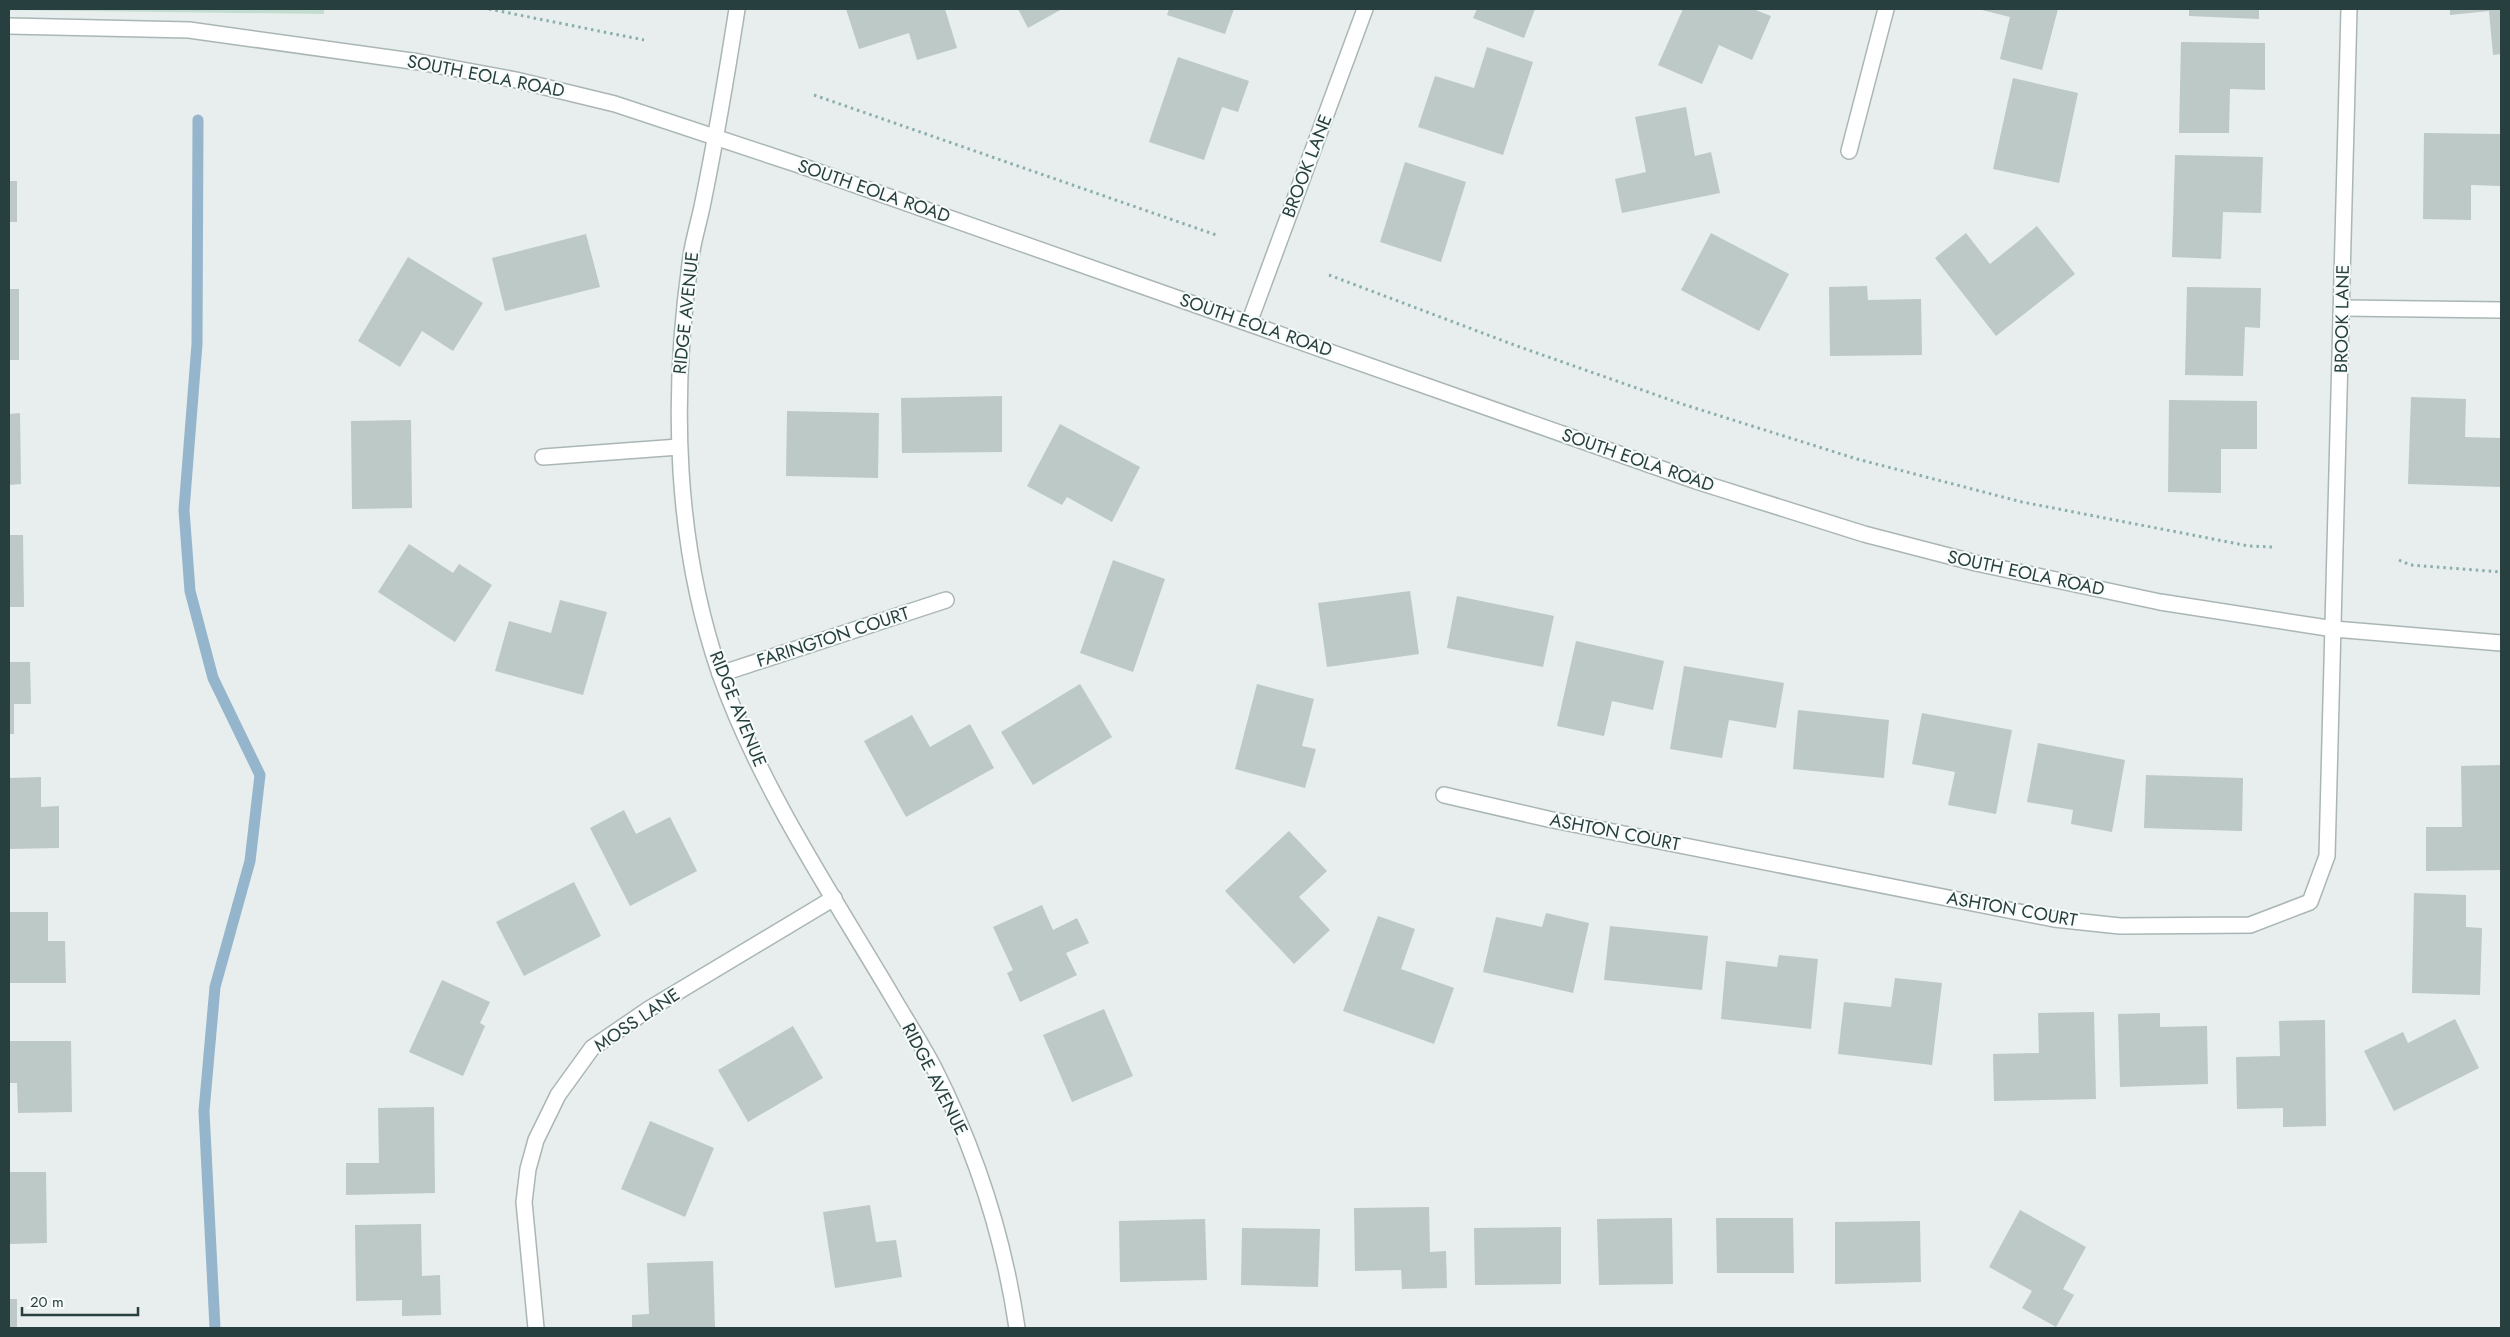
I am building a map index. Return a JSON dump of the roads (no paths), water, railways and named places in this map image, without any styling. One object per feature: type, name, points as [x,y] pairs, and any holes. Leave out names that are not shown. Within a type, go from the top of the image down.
[{"type":"street","name":"RIDGE AVENUE","points":[[738,9],[690,262],[678,370],[679,447],[685,512],[698,594],[720,674],[756,758],[785,814],[934,1068],[972,1153],[998,1236],[1017,1328]]},
{"type":"street","name":"BROOK LANE","points":[[1249,323],[1366,9]]},
{"type":"street","points":[[1849,151],[1886,9]]},
{"type":"street","name":"BROOK LANE","points":[[2334,629],[2350,9]]},
{"type":"street","name":"SOUTH EOLA ROAD","points":[[9,26],[189,30],[419,62],[516,80],[615,104],[1249,323],[1696,481],[1864,534],[1976,563],[2160,602],[2334,629],[2501,643]]},
{"type":"street","points":[[2342,308],[2501,310]]},
{"type":"street","points":[[543,457],[679,447]]},
{"type":"street","name":"FARINGTON COURT","points":[[720,674],[946,600]]},
{"type":"street","name":"ASHTON COURT","points":[[1444,795],[1548,819],[2054,919],[2120,926],[2250,925],[2310,902],[2327,856],[2334,629]]},
{"type":"street","name":"MOSS LANE","points":[[536,1328],[524,1202],[528,1169],[536,1140],[558,1095],[592,1048],[649,1009],[834,898]]},
{"type":"waterway","points":[[198,120],[197,344],[184,510],[190,591],[213,678],[260,775],[250,861],[215,987],[204,1111],[215,1328]]}]
